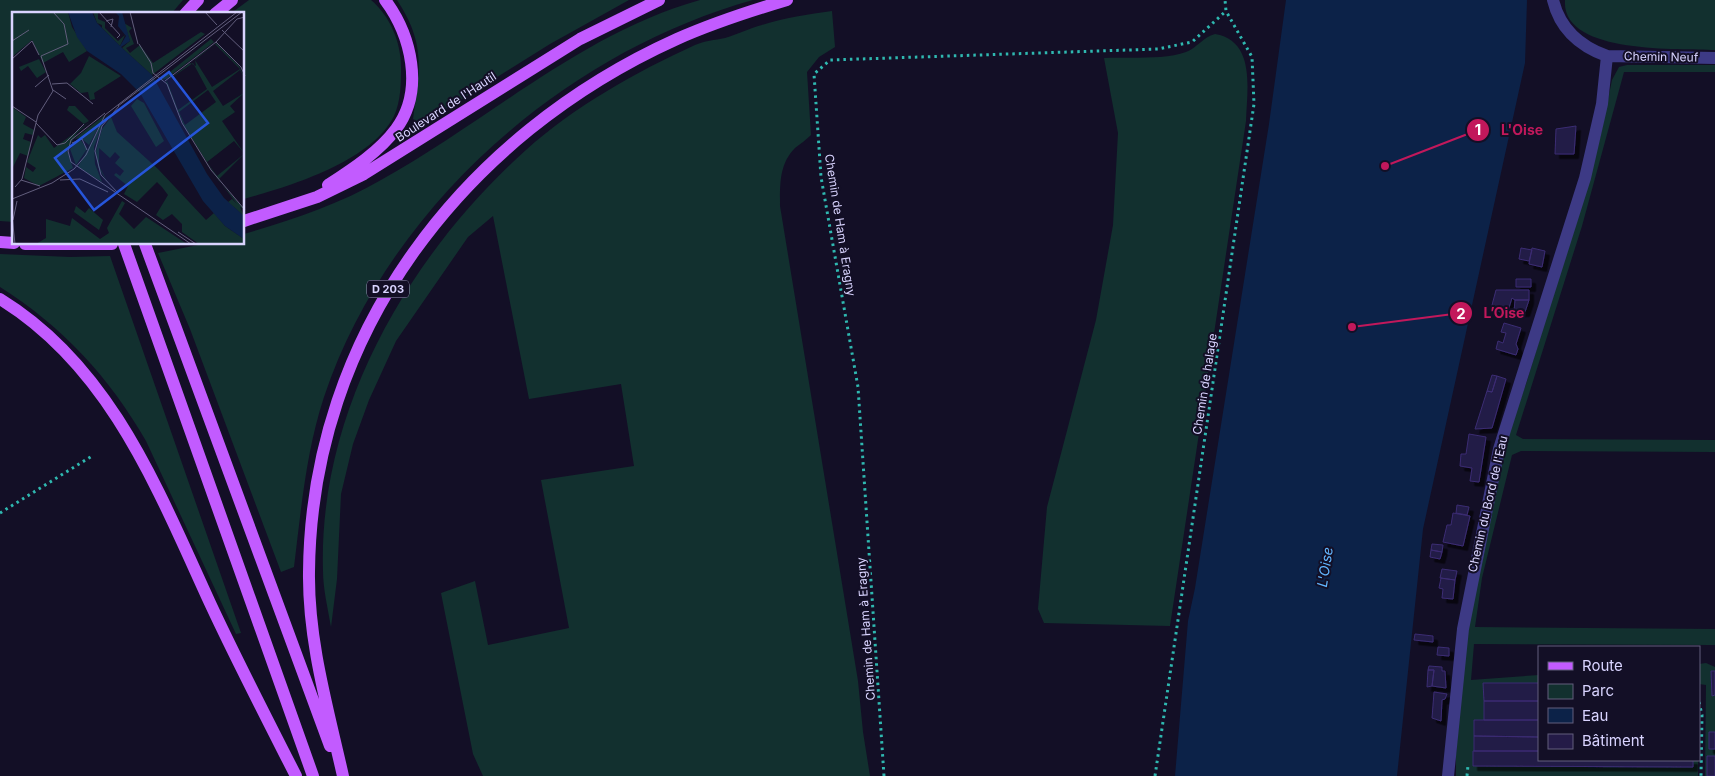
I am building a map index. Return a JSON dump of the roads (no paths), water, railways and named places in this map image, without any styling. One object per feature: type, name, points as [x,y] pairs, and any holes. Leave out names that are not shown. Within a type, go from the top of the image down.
[{"type":"main road","points":[[187,12],[198,0]]},
{"type":"main road","points":[[217,12],[232,0]]},
{"type":"main road","points":[[294,206],[342,176],[374,151],[388,139],[403,118],[412,81],[410,53],[397,18],[385,0]]},
{"type":"main road","name":"Boulevard de l'Hautil","points":[[245,222],[294,206],[364,174],[580,39],[659,0]]},
{"type":"main road","name":"D 203","points":[[342,776],[315,648],[309,571],[312,515],[320,462],[344,379],[359,345],[388,290],[412,252],[458,196],[510,147],[549,115],[616,71],[649,53],[719,22],[787,0]]},
{"type":"main road","points":[[124,245],[313,776]]},
{"type":"main road","points":[[145,245],[164,300],[342,776]]},
{"type":"main road","points":[[0,299],[45,333],[73,361],[92,381],[127,431],[146,465],[220,625],[296,776]]},
{"type":"street","points":[[1554,0],[1556,10],[1570,34],[1591,51],[1607,56]]},
{"type":"street","name":"Chemin Neuf","points":[[1607,56],[1715,58]]},
{"type":"street","name":"Chemin du Bord de l'Eau","points":[[1448,776],[1463,629],[1490,488],[1499,449],[1585,178],[1602,104],[1607,56]]},
{"type":"water","points":[[1286,0],[1527,0],[1525,63],[1423,529],[1397,776],[1175,776],[1188,621],[1195,588],[1269,124]]},
{"type":"place","name":"L'Oise","points":[[1385,166]]},
{"type":"place","name":"L’Oise","points":[[1352,327]]}]
